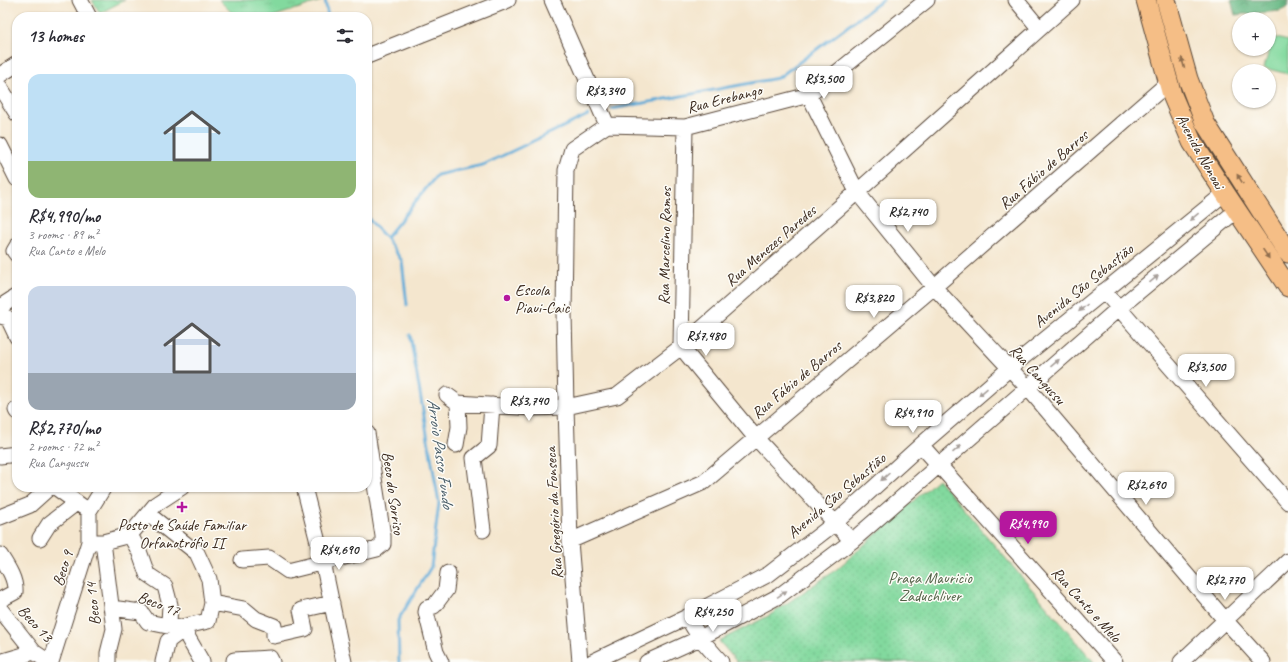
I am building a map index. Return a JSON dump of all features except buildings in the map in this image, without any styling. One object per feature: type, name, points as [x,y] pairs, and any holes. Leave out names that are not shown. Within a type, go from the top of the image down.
[{"type":"main road","name":"Avenida Nonoai","points":[[1146,0],[1168,83],[1192,142],[1288,287]]},
{"type":"main road","name":"Avenida Nonoai","points":[[1166,0],[1188,79],[1205,123],[1288,253]]},
{"type":"main road","points":[[1225,193],[1229,191],[1233,192],[1265,234],[1276,235]]},
{"type":"street","points":[[80,0],[86,12]]},
{"type":"street","points":[[372,54],[508,0]]},
{"type":"street","points":[[552,0],[607,125]]},
{"type":"street","name":"Rua Erebango","points":[[607,125],[685,127],[809,95],[927,0]]},
{"type":"street","points":[[1016,0],[1039,28]]},
{"type":"street","name":"Rua Menezes Paredes","points":[[456,446],[459,426],[452,399],[492,405],[532,408],[566,407],[617,396],[681,347],[1072,0]]},
{"type":"street","name":"Rua Fábio de Barros","points":[[570,541],[704,482],[755,437],[934,287],[1168,83]]},
{"type":"street","points":[[0,87],[12,106]]},
{"type":"street","name":"Rua Cangussu","points":[[809,95],[857,192],[934,287],[1028,388],[1225,620],[1263,662]]},
{"type":"street","name":"Rua Gregório da Fonseca","points":[[580,662],[570,541],[566,407],[564,312],[566,170],[572,150],[607,125]]},
{"type":"street","name":"Rua Marcelino Ramos","points":[[681,347],[685,127]]},
{"type":"street","points":[[0,146],[12,169]]},
{"type":"street","name":"Avenida São Sebastião","points":[[592,662],[687,617],[769,574],[835,523],[921,445],[1010,368],[1225,193]]},
{"type":"street","points":[[647,662],[700,638],[780,596],[852,541],[1119,308],[1237,210]]},
{"type":"street","points":[[1104,290],[1288,502]]},
{"type":"street","points":[[0,307],[12,299]]},
{"type":"street","points":[[0,316],[8,318],[12,326]]},
{"type":"street","points":[[681,347],[755,437],[852,541]]},
{"type":"street","points":[[482,530],[474,458],[489,446],[492,405]]},
{"type":"street","name":"Rua Canto e Melo","points":[[921,445],[938,466],[1115,662]]},
{"type":"street","name":"Beco do Sorriso","points":[[323,562],[377,549],[383,544],[372,465]]},
{"type":"street","points":[[0,517],[30,504],[44,492]]},
{"type":"street","points":[[40,538],[67,493],[89,512],[101,492]]},
{"type":"street","points":[[96,542],[130,535],[156,504],[174,492]]},
{"type":"street","points":[[305,492],[323,562],[344,662]]},
{"type":"street","name":"Beco 9","points":[[50,662],[96,542],[89,512]]},
{"type":"street","points":[[130,535],[139,551],[146,574],[165,586],[170,605],[169,622],[177,628],[208,621],[212,603],[209,579],[197,552],[148,514]]},
{"type":"street","name":"Beco 14","points":[[96,542],[111,608],[114,629],[108,653],[108,662]]},
{"type":"street","points":[[0,555],[9,568],[15,585],[15,592],[0,600]]},
{"type":"street","points":[[242,560],[269,558],[288,571],[323,562]]},
{"type":"street","points":[[1181,662],[1288,561]]},
{"type":"street","points":[[441,662],[436,652],[426,612],[427,608],[434,606],[446,590],[448,573]]},
{"type":"street","points":[[212,603],[244,608],[256,620],[274,626],[274,636],[305,630],[302,610],[332,603]]},
{"type":"street","name":"Beco 17","points":[[111,608],[141,612],[148,622],[177,628],[187,636],[202,662]]},
{"type":"street","name":"Beco 13","points":[[0,609],[40,657]]},
{"type":"street","points":[[687,617],[700,638],[721,662]]},
{"type":"street","points":[[163,662],[168,641],[176,635],[177,628]]},
{"type":"street","points":[[0,662],[40,657]]},
{"type":"street","points":[[234,662],[234,660],[270,658],[272,662]]},
{"type":"green space","points":[[92,0],[125,0],[102,12],[99,12]]},
{"type":"green space","points":[[219,0],[324,0],[287,12],[231,12]]},
{"type":"green space","points":[[1231,0],[1288,0],[1288,7],[1280,11],[1234,12]]},
{"type":"green space","points":[[1276,38],[1288,41],[1288,74],[1276,71],[1276,64],[1265,64],[1267,56],[1276,56]]},
{"type":"green space","name":"Praça Mauricio Zaduchliver","points":[[938,479],[1094,662],[737,662],[719,641],[770,615],[837,569]]},
{"type":"waterway","name":"Arroio Passo Fundo","points":[[325,0],[327,12]]},
{"type":"waterway","points":[[612,109],[778,78],[883,0]]},
{"type":"waterway","points":[[386,238],[437,175],[483,165],[588,115]]},
{"type":"waterway","name":"Arroio Passo Fundo","points":[[372,223],[386,238],[402,261],[407,305]]},
{"type":"waterway","name":"Arroio Passo Fundo","points":[[399,662],[398,620],[431,567],[439,503],[410,335]]},
{"type":"place","name":"Escola Piaui-Caic","points":[[507,298]]},
{"type":"place","name":"Posto de Saúde Familiar Orfanotrófio II","points":[[182,507]]}]
